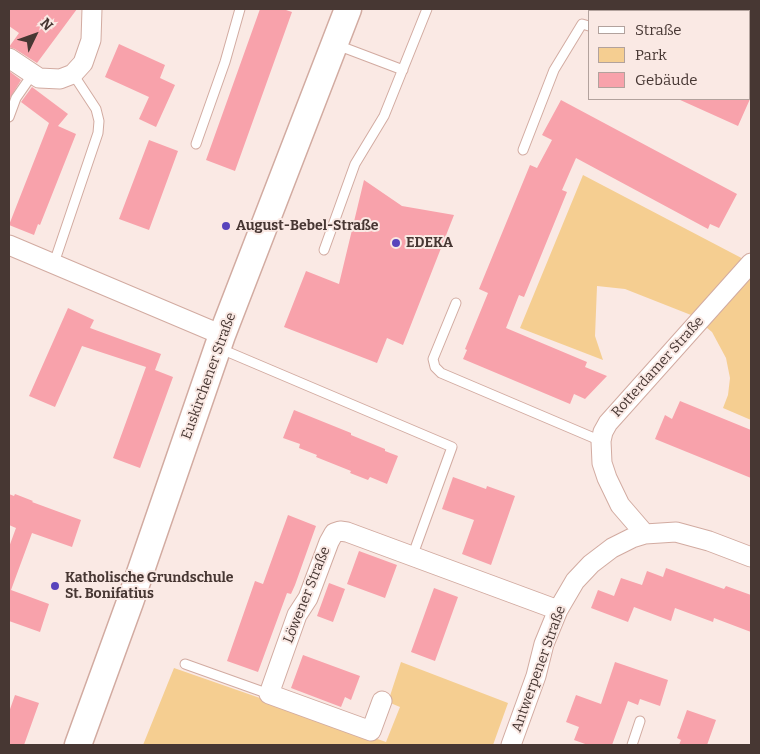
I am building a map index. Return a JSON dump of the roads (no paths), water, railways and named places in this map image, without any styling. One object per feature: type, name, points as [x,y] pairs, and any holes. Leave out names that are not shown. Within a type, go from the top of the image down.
[{"type":"street","name":"Euskirchener Straße","points":[[78,745],[130,602],[220,342],[348,9]]},
{"type":"street","points":[[9,58],[39,78],[60,78],[73,74],[83,63],[91,40],[92,11]]},
{"type":"street","points":[[9,245],[54,263],[220,342]]},
{"type":"street","name":"Rotterdamer Straße","points":[[601,440],[608,423],[751,263]]},
{"type":"street","points":[[601,440],[602,464],[607,478],[620,505],[644,534]]},
{"type":"street","name":"Löwener Straße","points":[[269,694],[297,615],[308,598],[329,542],[334,533],[340,531],[558,610]]},
{"type":"street","name":"Antwerpener Straße","points":[[511,745],[536,676],[544,644],[558,610],[575,581],[591,564],[612,548],[632,538],[644,534],[676,532],[709,541],[751,557]]},
{"type":"street","points":[[269,694],[371,731],[382,701]]},
{"type":"lane","points":[[196,144],[225,62],[240,9]]},
{"type":"lane","points":[[324,250],[355,164],[384,116],[427,9]]},
{"type":"lane","points":[[523,150],[554,70],[582,24],[588,26]]},
{"type":"lane","points":[[334,44],[404,70]]},
{"type":"lane","points":[[54,263],[98,133],[99,121],[96,109],[73,74]]},
{"type":"lane","points":[[9,117],[16,98],[32,75]]},
{"type":"lane","points":[[456,303],[433,359],[435,367],[441,373],[601,440]]},
{"type":"lane","points":[[220,342],[452,447],[412,556]]},
{"type":"lane","points":[[185,664],[269,694]]},
{"type":"lane","points":[[632,745],[640,721]]},
{"type":"place","name":"August-Bebel-Straße","points":[[226,226]]},
{"type":"place","name":"EDEKA","points":[[396,243]]},
{"type":"place","name":"Katholische Grundschule St. Bonifatius","points":[[55,586]]}]
